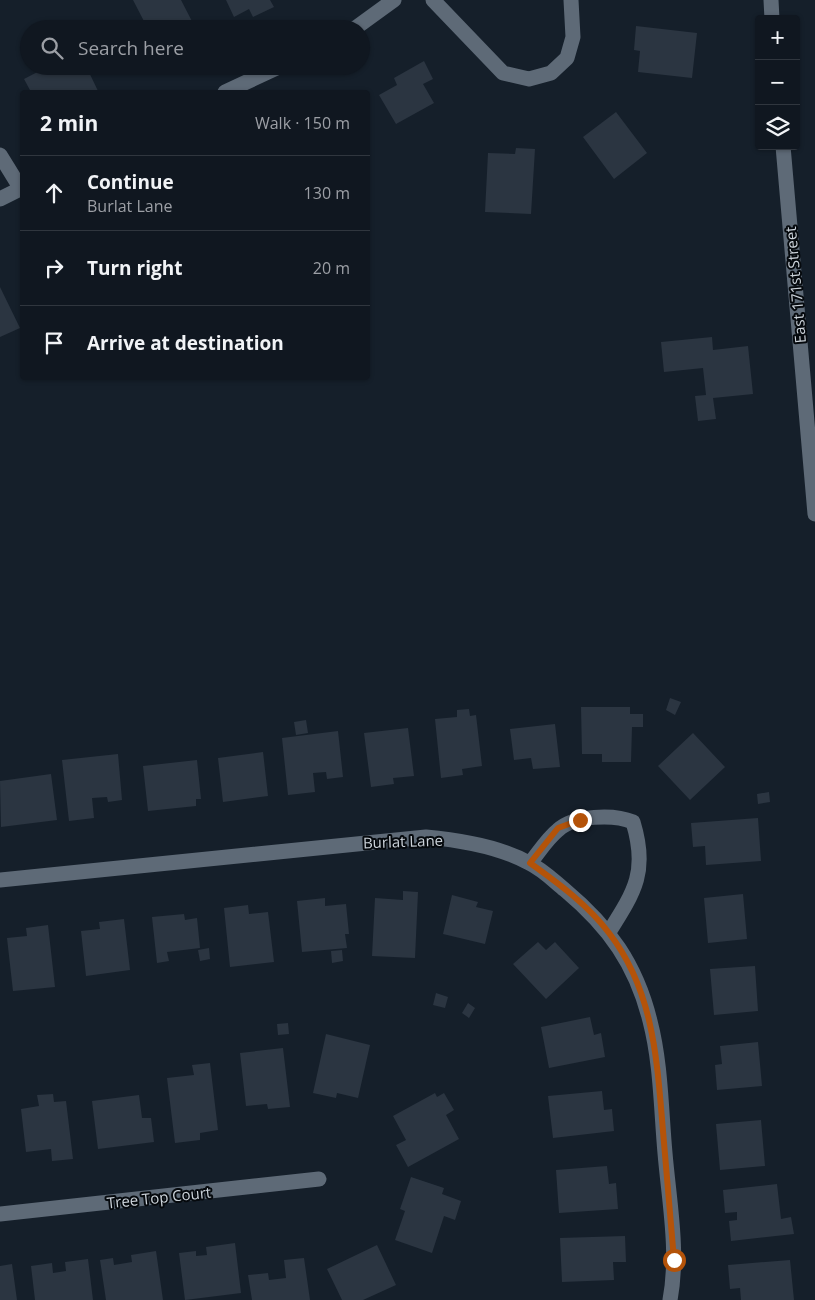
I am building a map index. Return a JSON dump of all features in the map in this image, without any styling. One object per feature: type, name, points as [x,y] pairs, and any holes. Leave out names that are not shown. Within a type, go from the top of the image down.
[{"type":"street","points":[[366,20],[394,0]]},
{"type":"street","points":[[433,0],[503,73],[529,79],[551,73],[567,58],[573,37],[571,0]]},
{"type":"street","points":[[771,0],[772,15]]},
{"type":"street","points":[[229,90],[262,75]]},
{"type":"street","name":"East 171st Street","points":[[783,150],[815,514]]},
{"type":"street","points":[[0,155],[20,185]]},
{"type":"street","points":[[0,199],[20,189]]},
{"type":"street","points":[[530,863],[558,828],[580,820],[604,817],[620,817],[633,822],[640,857],[638,880],[628,902],[609,932]]},
{"type":"street","name":"Burlat Lane","points":[[0,880],[426,837],[451,839],[504,852],[530,863],[584,906],[609,932],[628,960],[641,991],[656,1051],[674,1260],[670,1300]]},
{"type":"street","name":"Tree Top Court","points":[[0,1214],[318,1180]]},
{"type":"building","points":[[133,0],[181,0],[191,20],[143,20]]},
{"type":"building","points":[[226,0],[270,0],[274,7],[253,17],[249,9],[234,17]]},
{"type":"building","points":[[636,26],[697,33],[692,78],[638,72],[640,51],[634,50]]},
{"type":"building","points":[[424,61],[433,79],[423,84],[434,103],[396,124],[379,95],[397,85],[394,78]]},
{"type":"building","points":[[32,75],[90,75],[98,90],[30,90],[24,79]]},
{"type":"building","points":[[616,112],[647,153],[614,179],[583,137]]},
{"type":"building","points":[[516,148],[535,149],[531,214],[485,212],[488,153],[515,154]]},
{"type":"building","points":[[0,287],[20,328],[0,337]]},
{"type":"building","points":[[712,337],[713,350],[748,346],[753,394],[713,398],[716,419],[698,421],[695,396],[706,395],[703,368],[664,372],[661,342]]},
{"type":"building","points":[[670,698],[681,702],[675,715],[666,710]]},
{"type":"building","points":[[581,707],[630,707],[630,714],[643,714],[643,727],[632,727],[631,762],[602,762],[602,754],[582,754]]},
{"type":"building","points":[[469,709],[470,716],[476,715],[482,766],[462,769],[463,775],[441,778],[435,719],[457,717],[457,710]]},
{"type":"building","points":[[306,720],[308,733],[296,735],[294,722]]},
{"type":"building","points":[[555,724],[560,767],[533,769],[531,758],[514,760],[510,729]]},
{"type":"building","points":[[408,728],[414,776],[393,778],[394,784],[371,787],[364,733]]},
{"type":"building","points":[[338,731],[343,777],[327,779],[326,772],[313,773],[315,792],[288,795],[282,738]]},
{"type":"building","points":[[693,733],[725,767],[690,800],[658,766]]},
{"type":"building","points":[[263,752],[268,796],[223,802],[218,758]]},
{"type":"building","points":[[118,754],[122,800],[108,802],[107,797],[92,798],[94,818],[69,821],[62,760]]},
{"type":"building","points":[[197,760],[201,799],[196,799],[196,806],[148,811],[143,766]]},
{"type":"building","points":[[51,774],[57,820],[1,827],[0,781]]},
{"type":"building","points":[[769,792],[770,802],[758,804],[757,794]]},
{"type":"building","points":[[758,818],[761,861],[706,865],[705,846],[693,847],[691,823]]},
{"type":"building","points":[[403,891],[418,892],[415,958],[372,956],[375,898],[403,900]]},
{"type":"building","points":[[743,894],[747,939],[708,943],[704,898]]},
{"type":"building","points":[[452,895],[478,902],[476,907],[493,911],[485,944],[443,934]]},
{"type":"building","points":[[325,898],[325,906],[346,904],[349,934],[345,934],[347,948],[302,952],[297,901]]},
{"type":"building","points":[[248,905],[249,914],[268,912],[274,962],[230,967],[224,908]]},
{"type":"building","points":[[184,914],[185,920],[197,918],[200,948],[167,952],[169,961],[157,963],[152,917]]},
{"type":"building","points":[[124,919],[130,970],[86,976],[81,931],[100,929],[99,922]]},
{"type":"building","points":[[48,925],[55,987],[13,991],[7,938],[27,936],[26,928]]},
{"type":"building","points":[[538,942],[546,950],[555,942],[579,968],[546,999],[513,964]]},
{"type":"building","points":[[209,948],[210,959],[200,961],[198,950]]},
{"type":"building","points":[[342,950],[343,961],[332,963],[331,951]]},
{"type":"building","points":[[755,966],[758,1011],[714,1015],[710,969]]},
{"type":"building","points":[[436,993],[448,997],[445,1008],[433,1005]]},
{"type":"building","points":[[468,1003],[475,1008],[469,1018],[462,1013]]},
{"type":"building","points":[[590,1017],[594,1035],[601,1033],[605,1057],[549,1068],[541,1027]]},
{"type":"building","points":[[288,1023],[289,1034],[278,1035],[277,1024]]},
{"type":"building","points":[[326,1034],[370,1045],[358,1098],[337,1093],[336,1098],[313,1093]]},
{"type":"building","points":[[758,1042],[762,1086],[717,1090],[715,1065],[722,1064],[720,1046]]},
{"type":"building","points":[[283,1048],[290,1107],[268,1109],[267,1104],[246,1106],[240,1053]]},
{"type":"building","points":[[210,1063],[218,1130],[200,1133],[200,1140],[175,1143],[167,1078],[194,1075],[192,1065]]},
{"type":"building","points":[[602,1091],[604,1110],[612,1109],[614,1131],[553,1138],[548,1096]]},
{"type":"building","points":[[435,1093],[437,1097],[444,1093],[454,1110],[446,1115],[459,1139],[408,1167],[396,1145],[406,1140],[393,1116]]},
{"type":"building","points":[[53,1094],[54,1102],[66,1101],[73,1159],[52,1161],[51,1149],[26,1152],[21,1109],[39,1106],[37,1095]]},
{"type":"building","points":[[139,1095],[142,1118],[151,1118],[154,1142],[98,1149],[92,1101]]},
{"type":"building","points":[[761,1120],[765,1166],[720,1170],[716,1124]]},
{"type":"building","points":[[607,1166],[609,1184],[616,1183],[618,1209],[559,1213],[556,1170]]},
{"type":"building","points":[[411,1177],[444,1188],[442,1194],[461,1201],[455,1220],[444,1216],[432,1253],[395,1240],[405,1211],[400,1209]]},
{"type":"building","points":[[777,1184],[781,1219],[791,1217],[794,1234],[731,1241],[729,1221],[737,1220],[737,1212],[725,1213],[723,1190]]},
{"type":"building","points":[[625,1236],[626,1262],[613,1262],[614,1280],[562,1282],[560,1238]]},
{"type":"building","points":[[235,1243],[241,1293],[185,1300],[179,1253],[196,1251],[196,1256],[207,1255],[206,1247]]},
{"type":"building","points":[[377,1245],[396,1285],[363,1300],[342,1300],[327,1269]]},
{"type":"building","points":[[156,1251],[163,1300],[106,1300],[100,1260],[113,1258],[114,1265],[132,1262],[131,1255]]},
{"type":"building","points":[[304,1258],[310,1300],[252,1300],[248,1275],[268,1273],[269,1280],[286,1278],[284,1260]]},
{"type":"building","points":[[88,1259],[93,1300],[35,1300],[31,1266],[52,1263],[53,1273],[66,1271],[65,1262]]},
{"type":"building","points":[[790,1260],[794,1300],[741,1300],[740,1288],[730,1289],[728,1265]]},
{"type":"building","points":[[12,1264],[17,1300],[0,1300],[0,1266]]},
{"type":"route","points":[[580,820],[558,828],[530,863],[584,906],[609,932],[628,960],[641,991],[656,1051],[674,1260]]}]
